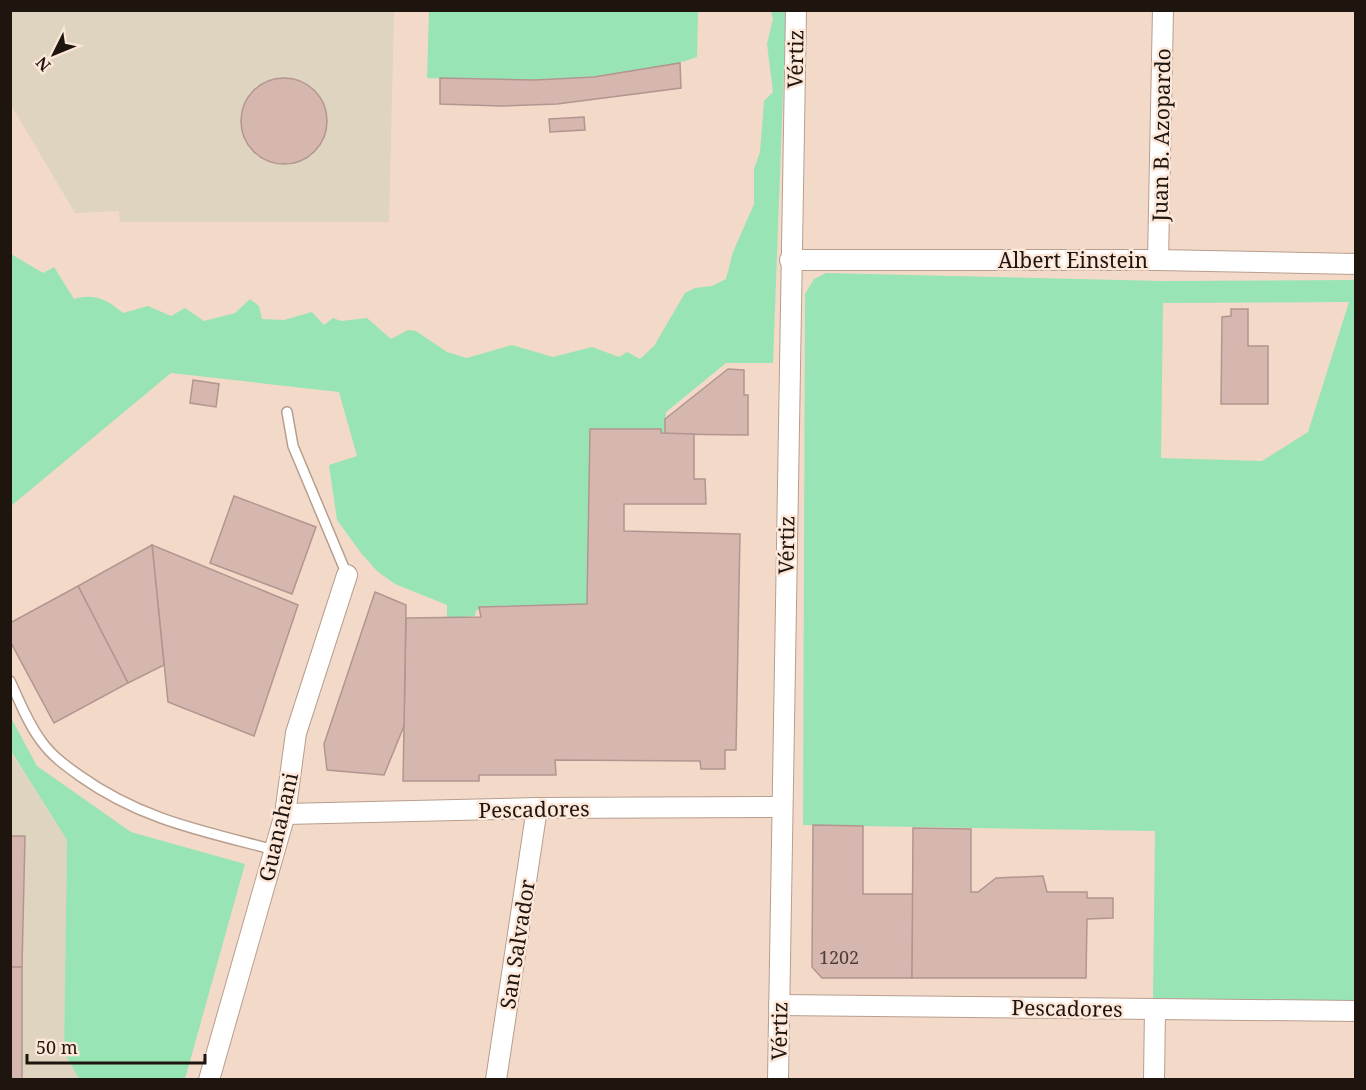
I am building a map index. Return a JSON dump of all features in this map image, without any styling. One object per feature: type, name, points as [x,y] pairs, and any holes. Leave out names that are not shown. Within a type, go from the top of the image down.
[{"type":"street","name":"Vértiz","points":[[778,1080],[796,10]]},
{"type":"street","name":"Juan B. Azopardo","points":[[1158,260],[1163,10]]},
{"type":"street","name":"Albert Einstein","points":[[790,260],[1158,260],[1356,264]]},
{"type":"street","name":"Guanahani","points":[[209,1080],[285,814],[296,733],[347,575]]},
{"type":"street","name":"Pescadores","points":[[285,814],[537,808],[782,807]]},
{"type":"street","name":"San Salvador","points":[[496,1080],[537,808]]},
{"type":"street","name":"Pescadores","points":[[779,1005],[1356,1011]]},
{"type":"street","points":[[1154,1080],[1155,1009]]},
{"type":"lane","points":[[287,412],[293,446],[347,575]]},
{"type":"lane","points":[[10,681],[26,717],[43,744],[63,764],[94,786],[128,806],[160,820],[275,850]]},
{"type":"shaded area","points":[[10,11],[394,11],[389,222],[120,222],[119,211],[75,213],[11,105]]},
{"type":"shaded area","points":[[10,751],[67,840],[64,1051],[79,1079],[11,1079]]},
{"type":"green space","points":[[429,11],[698,11],[697,57],[665,67],[598,78],[529,81],[427,78]]},
{"type":"green space","points":[[771,11],[786,11],[773,363],[726,363],[666,412],[665,434],[661,433],[661,429],[590,429],[587,605],[476,610],[475,616],[447,618],[447,605],[395,584],[377,571],[337,520],[329,465],[357,456],[339,392],[171,373],[11,506],[11,254],[43,273],[54,267],[74,299],[94,297],[111,304],[123,313],[148,306],[171,316],[185,308],[204,321],[235,313],[250,299],[259,306],[262,319],[284,320],[312,312],[324,325],[333,318],[341,321],[367,318],[391,339],[408,330],[416,331],[447,352],[467,358],[512,345],[553,357],[592,347],[619,357],[627,352],[640,359],[654,346],[685,293],[695,288],[712,286],[726,279],[733,252],[754,204],[754,169],[760,152],[764,101],[773,92],[767,44],[773,19]]},
{"type":"green space","points":[[826,273],[1163,281],[1355,280],[1355,1002],[1153,998],[1155,831],[803,825],[805,294],[814,279]],"holes":[[[1349,302],[1308,432],[1262,461],[1161,458],[1163,303]]]},
{"type":"green space","points":[[10,716],[37,766],[131,832],[245,864],[185,1079],[79,1079],[64,1052],[67,840],[11,751]]},
{"type":"building","points":[[680,63],[681,88],[557,104],[501,106],[440,104],[440,78],[535,80],[594,77]]},
{"type":"building","points":[[284,78],[301,81],[315,90],[324,104],[327,121],[324,138],[315,152],[301,161],[284,164],[267,161],[253,152],[244,138],[241,121],[244,104],[253,90],[267,81]]},
{"type":"building","points":[[584,117],[585,130],[550,132],[549,119]]},
{"type":"building","points":[[1231,309],[1248,309],[1248,346],[1268,346],[1268,404],[1221,404],[1222,317],[1231,316]]},
{"type":"building","points":[[728,369],[744,370],[744,395],[748,395],[748,435],[665,434],[665,419]]},
{"type":"building","points":[[193,380],[219,384],[216,407],[190,403]]},
{"type":"building","points":[[590,429],[661,429],[661,433],[694,434],[694,479],[705,479],[706,504],[624,504],[624,531],[740,534],[736,750],[725,750],[725,769],[701,769],[700,761],[555,760],[556,775],[479,775],[479,781],[403,781],[406,618],[481,617],[479,607],[587,604]]},
{"type":"building","points":[[234,496],[316,527],[292,594],[210,563]]},
{"type":"building","points":[[152,545],[298,605],[254,736],[168,702]]},
{"type":"building","points":[[152,545],[164,665],[128,683],[78,586]]},
{"type":"building","points":[[78,586],[128,683],[54,723],[10,641],[10,623]]},
{"type":"building","points":[[375,592],[406,605],[404,726],[384,775],[327,770],[324,744]]},
{"type":"building","points":[[813,825],[863,826],[863,894],[913,894],[912,978],[822,978],[812,967]]},
{"type":"building","points":[[913,828],[971,829],[971,892],[978,892],[996,878],[1043,876],[1047,892],[1087,892],[1087,898],[1113,898],[1113,918],[1087,919],[1086,978],[912,978]]},
{"type":"building","points":[[10,836],[25,836],[22,967],[10,967]]},
{"type":"building","points":[[10,967],[22,967],[22,1080],[10,1080]]}]
